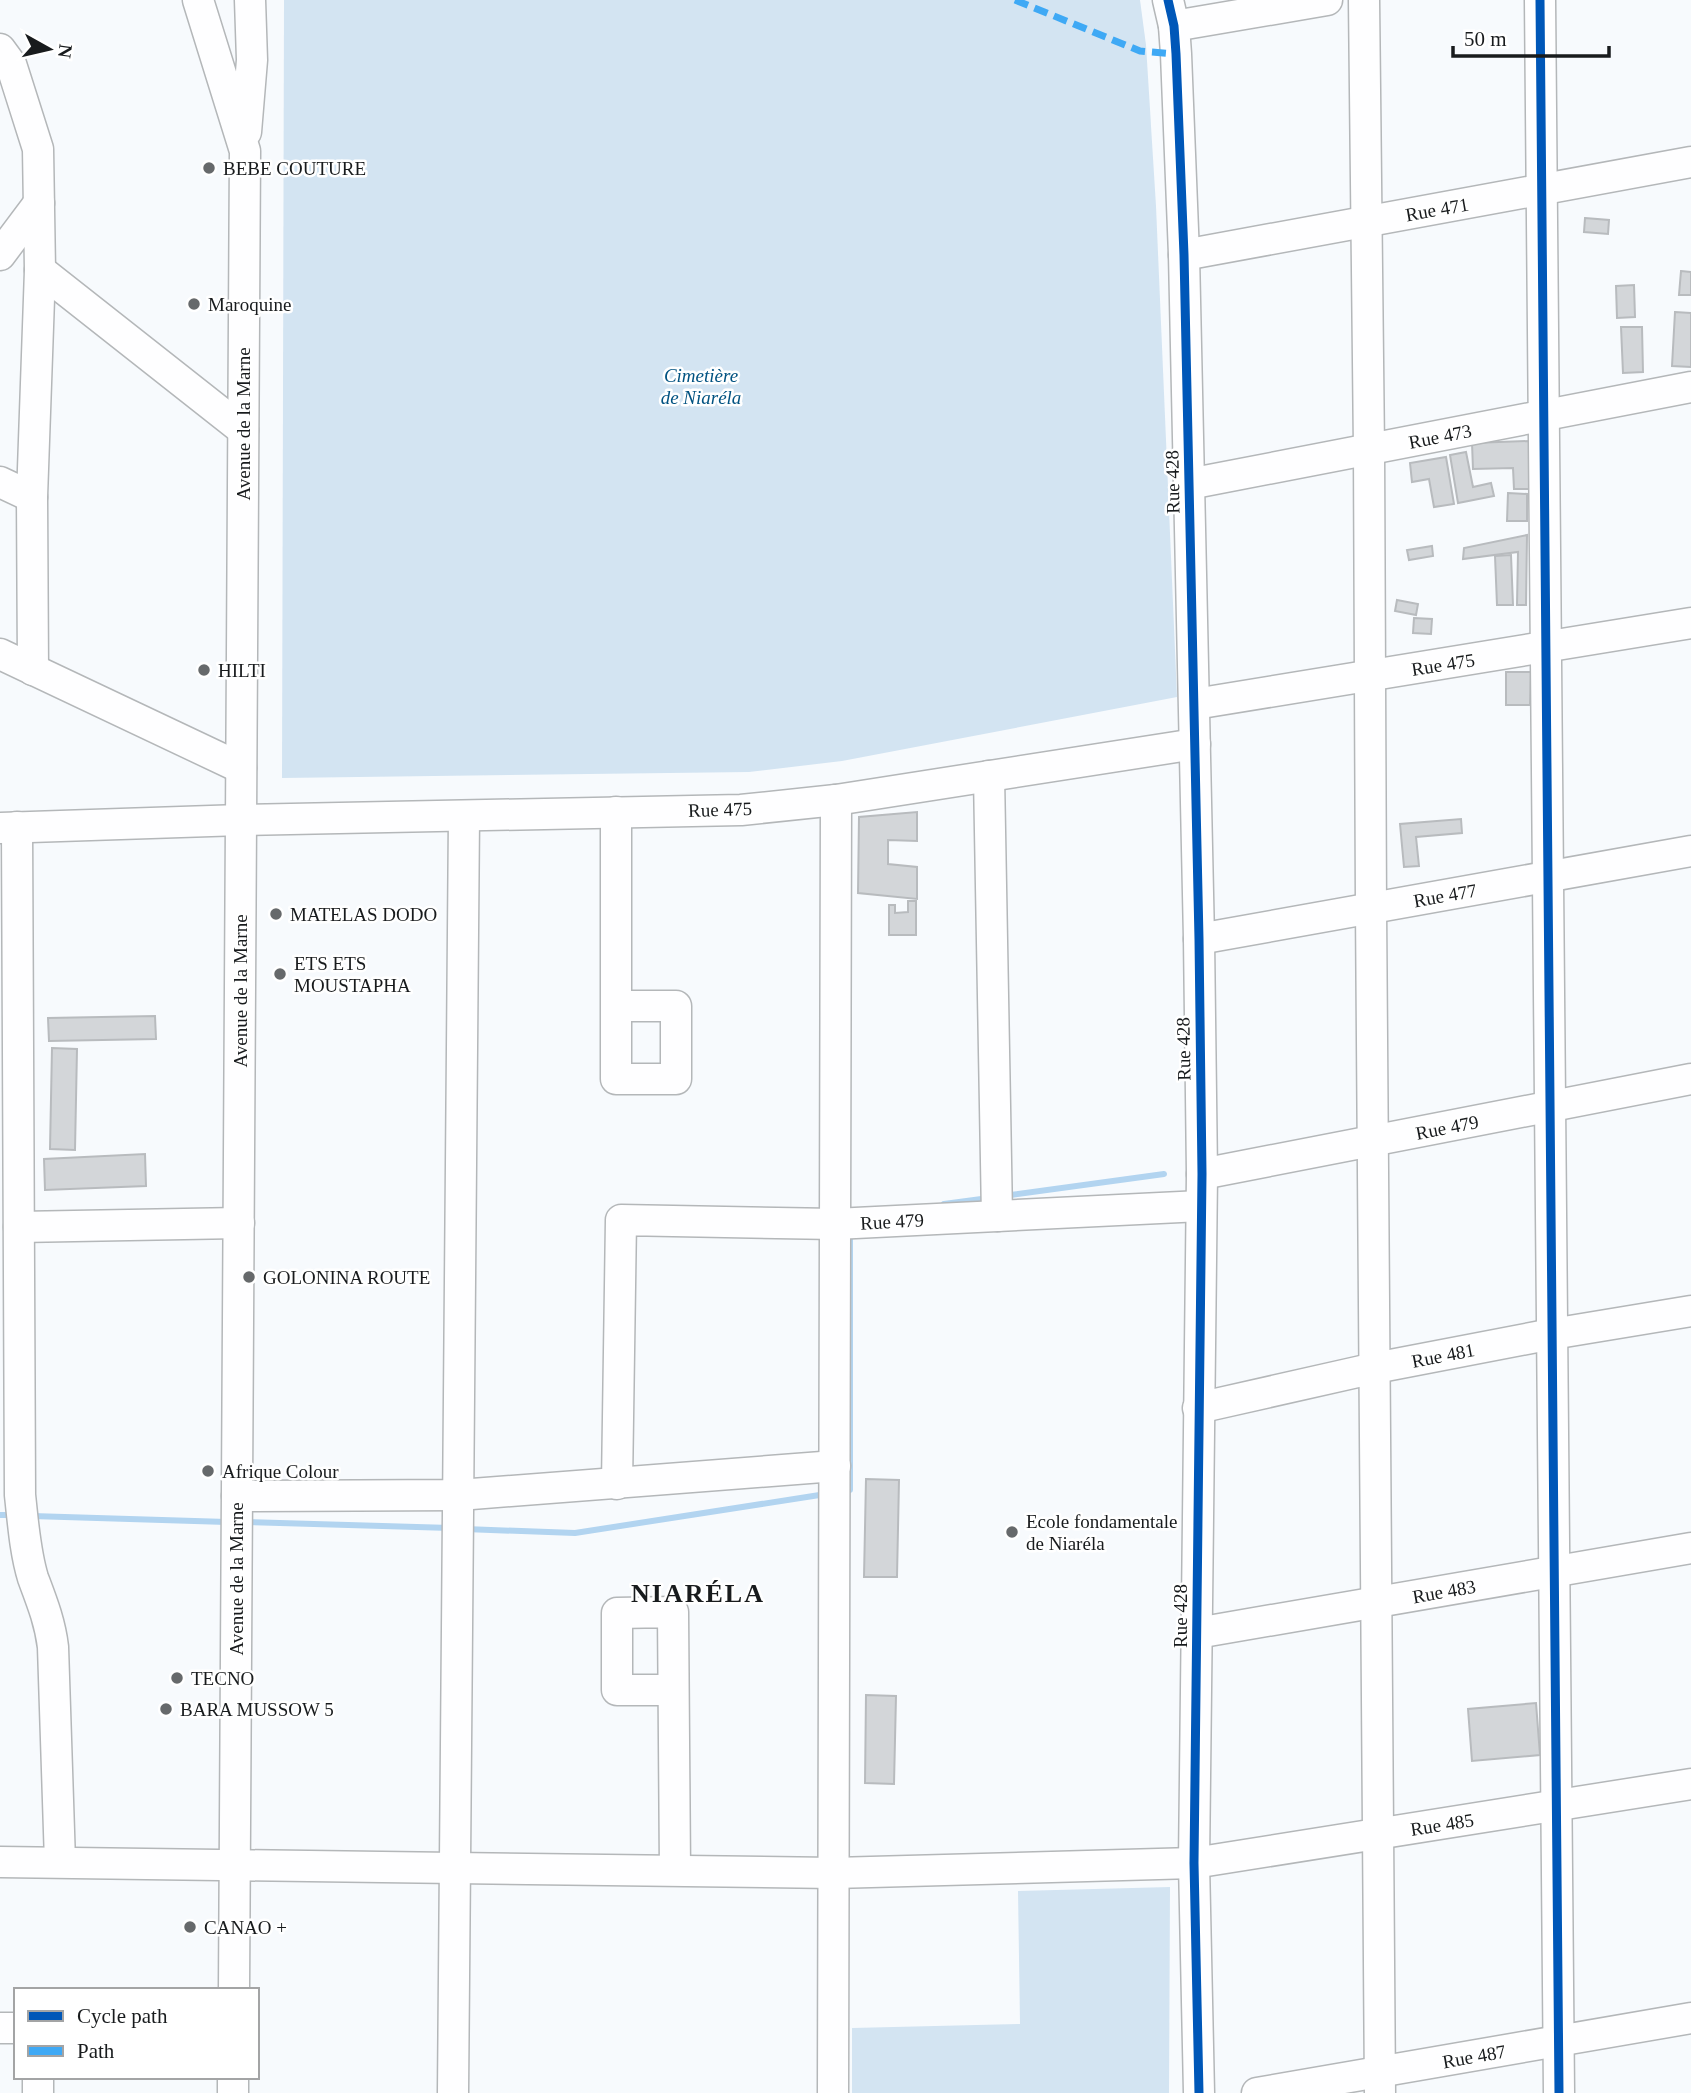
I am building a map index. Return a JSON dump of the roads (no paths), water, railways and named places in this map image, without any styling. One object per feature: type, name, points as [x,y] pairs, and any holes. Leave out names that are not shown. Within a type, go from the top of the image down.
[{"type":"street","name":"Avenue de la Marne","points":[[198,0],[245,151],[234,1988]]},
{"type":"street","points":[[245,151],[252,60],[250,0]]},
{"type":"street","points":[[1170,8],[1327,0]]},
{"type":"street","points":[[1364,0],[1380,2082]]},
{"type":"street","points":[[1540,0],[1559,2093]]},
{"type":"street","name":"Rue 428","points":[[1170,8],[1184,255],[1199,939],[1202,1174],[1194,1863],[1199,2093]]},
{"type":"street","points":[[0,49],[12,64],[38,149],[40,270],[32,496],[33,670]]},
{"type":"street","name":"Rue 471","points":[[1184,255],[1691,162]]},
{"type":"street","points":[[0,255],[39,203]]},
{"type":"street","points":[[40,270],[243,430]]},
{"type":"street","name":"Rue 473","points":[[1189,484],[1691,387]]},
{"type":"street","points":[[0,482],[32,496]]},
{"type":"street","name":"Rue 475","points":[[1195,704],[1691,623]]},
{"type":"street","points":[[0,654],[241,768]]},
{"type":"street","name":"Rue 475","points":[[8,827],[741,810],[836,800],[1195,744]]},
{"type":"street","points":[[989,776],[997,1216]]},
{"type":"street","points":[[833,2093],[836,800]]},
{"type":"street","points":[[616,812],[616,1006]]},
{"type":"street","points":[[453,2093],[464,816]]},
{"type":"street","points":[[8,827],[19,1227],[10,1495],[51,1626],[60,1862]]},
{"type":"street","name":"Rue 477","points":[[1199,939],[1691,851]]},
{"type":"street","name":"Rue 479","points":[[1202,1174],[1691,1079]]},
{"type":"street","name":"Rue 479","points":[[617,1484],[621,1220],[835,1224],[1201,1206]]},
{"type":"street","points":[[19,1227],[239,1223]]},
{"type":"street","name":"Rue 481","points":[[1198,1408],[1375,1368],[1691,1311]]},
{"type":"street","points":[[237,1496],[459,1496],[835,1466]]},
{"type":"street","name":"Rue 483","points":[[1197,1633],[1691,1548]]},
{"type":"street","points":[[673,1690],[675,1870]]},
{"type":"street","name":"Rue 485","points":[[0,1861],[834,1872],[1194,1863],[1691,1784]]},
{"type":"street","name":"Rue 487","points":[[1256,2093],[1380,2082],[1559,2041],[1691,2018]]},
{"type":"waterway","points":[[1003,1196],[1164,1174]]},
{"type":"waterway","points":[[944,1204],[989,1198]]},
{"type":"waterway","points":[[844,1491],[850,1490],[850,1231]]},
{"type":"waterway","points":[[465,1529],[575,1533],[826,1494]]},
{"type":"waterway","points":[[0,1515],[14,1515]]},
{"type":"waterway","points":[[32,1516],[227,1522]]},
{"type":"waterway","points":[[245,1522],[451,1528]]},
{"type":"place","name":"BEBE COUTURE","points":[[209,168]]},
{"type":"place","name":"Maroquine","points":[[194,304]]},
{"type":"place","name":"HILTI","points":[[204,670]]},
{"type":"place","name":"MATELAS DODO","points":[[276,914]]},
{"type":"place","name":"ETS ETS MOUSTAPHA","points":[[280,974]]},
{"type":"place","name":"GOLONINA ROUTE","points":[[249,1277]]},
{"type":"place","name":"Afrique Colour","points":[[208,1471]]},
{"type":"place","name":"Ecole fondamentale de Niaréla","points":[[1012,1532]]},
{"type":"place","name":"TECNO","points":[[177,1678]]},
{"type":"place","name":"BARA MUSSOW 5","points":[[166,1709]]},
{"type":"place","name":"CANAO +","points":[[190,1927]]},
{"type":"district","name":"NIARÉLA","points":[[698,1593]]},
{"type":"park label","name":"Cimetière de Niaréla","points":[[701,386]]}]
